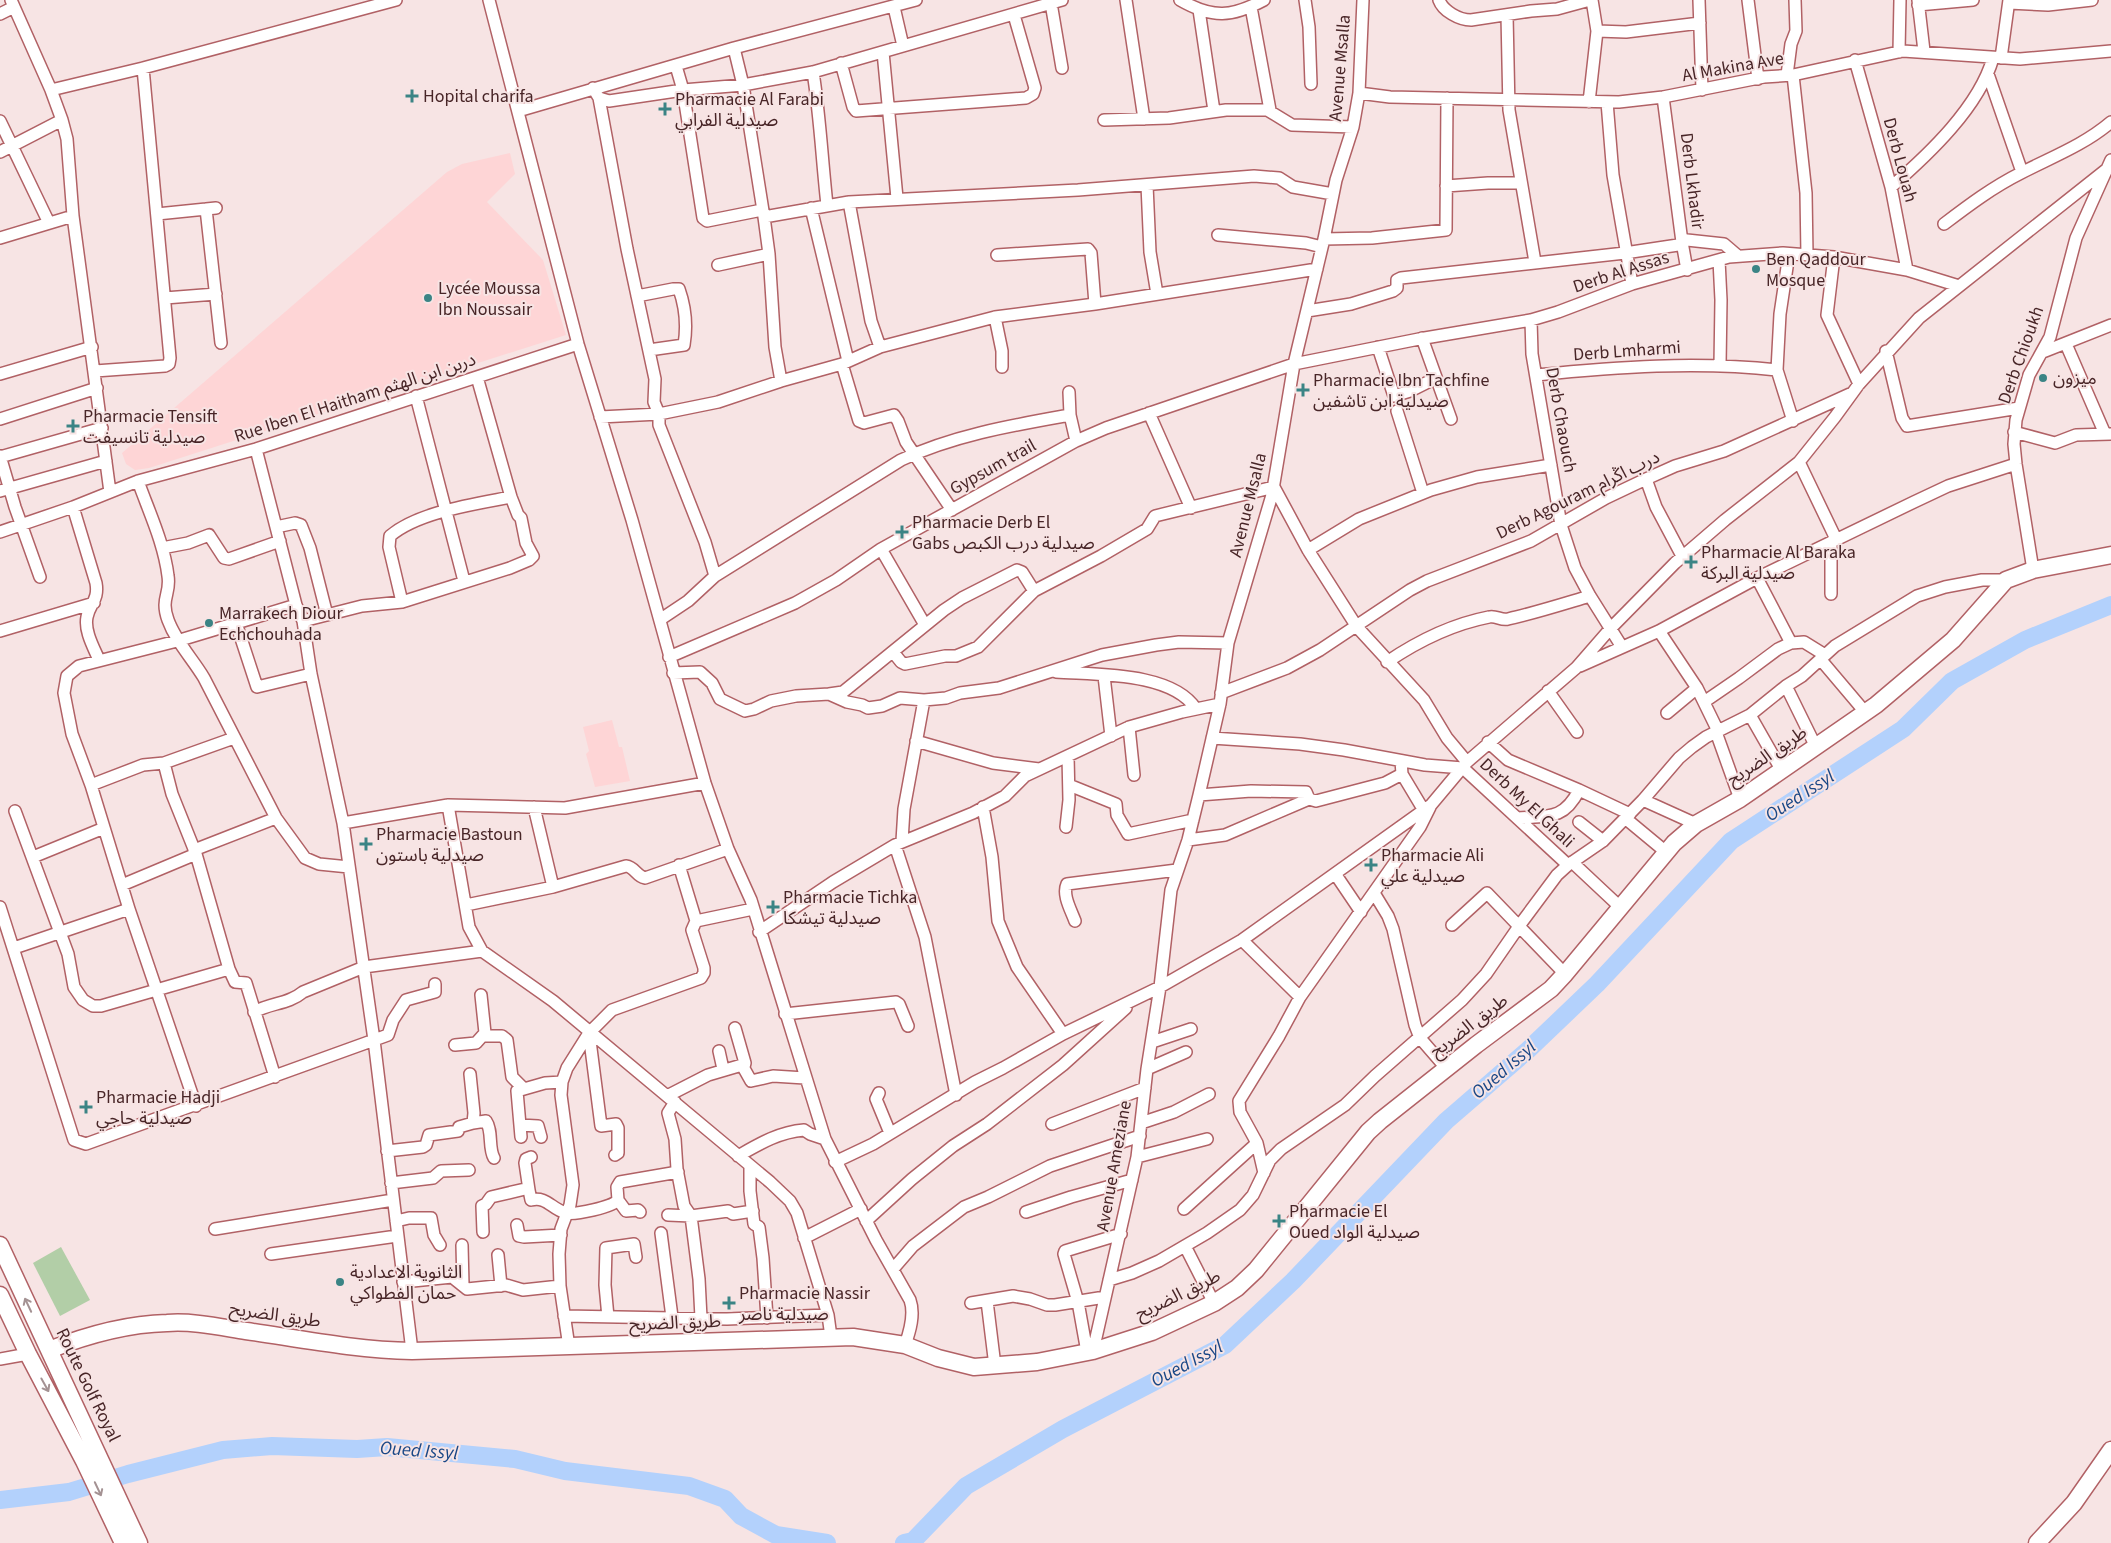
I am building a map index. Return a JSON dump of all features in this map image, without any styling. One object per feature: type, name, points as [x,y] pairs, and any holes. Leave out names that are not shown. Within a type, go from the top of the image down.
[{"type":"street","points":[[51,90],[143,68],[396,0]]},
{"type":"street","points":[[489,0],[578,344],[661,619],[673,673],[705,783],[728,849],[750,900],[825,1139],[835,1162],[912,1306],[910,1331],[905,1345]]},
{"type":"street","points":[[518,110],[734,48],[916,0]]},
{"type":"street","points":[[1126,0],[1144,119]]},
{"type":"street","points":[[1180,0],[1199,10],[1212,14],[1226,15],[1251,7],[1264,0]]},
{"type":"street","points":[[1305,0],[1309,26],[1311,84]]},
{"type":"street","name":"Avenue Msalla","points":[[1160,987],[1167,916],[1177,870],[1188,840],[1212,738],[1228,643],[1274,487],[1294,364],[1333,194],[1353,127],[1359,93],[1363,0]]},
{"type":"street","points":[[1439,0],[1444,8],[1465,20],[1507,15],[1530,5],[1557,9],[1591,0],[1597,31],[1589,102]]},
{"type":"street","points":[[1699,0],[1702,90]]},
{"type":"street","points":[[1748,0],[1758,79]]},
{"type":"street","points":[[1795,0],[1796,31],[1791,44],[1790,75],[1806,193],[1807,256]]},
{"type":"street","points":[[1899,52],[1900,0]]},
{"type":"street","points":[[1924,51],[1918,3],[1973,0]]},
{"type":"street","points":[[1891,187],[1949,129],[1980,89],[1997,58],[2009,2],[2048,5],[2092,0]]},
{"type":"street","points":[[599,98],[609,101],[683,90],[744,85],[813,72],[1056,2],[1062,68]]},
{"type":"street","points":[[0,14],[12,3],[51,90],[67,139],[74,216],[110,492]]},
{"type":"street","points":[[894,7],[903,46]]},
{"type":"street","points":[[1251,7],[1269,111],[1292,125],[1353,127]]},
{"type":"street","points":[[1199,10],[1214,111]]},
{"type":"street","points":[[841,63],[854,110],[1026,98],[1033,94],[1034,88],[1014,15]]},
{"type":"street","points":[[1507,15],[1508,99],[1535,262]]},
{"type":"street","points":[[1597,31],[1626,32],[1700,23]]},
{"type":"street","points":[[734,48],[744,85],[769,254],[775,347],[781,381]]},
{"type":"street","name":"Al Makina Ave","points":[[1359,93],[1382,96],[1607,102],[1663,97],[1758,79],[1790,75],[1899,52],[1924,51],[1997,58],[2040,59],[2111,51]]},
{"type":"street","points":[[883,52],[897,198]]},
{"type":"street","name":"Derb Louah","points":[[1855,60],[1891,187],[1907,270]]},
{"type":"street","points":[[676,66],[683,90],[703,218],[707,221],[849,202],[897,198],[1147,185],[1265,175],[1279,178],[1293,187],[1333,194]]},
{"type":"street","points":[[95,371],[165,366],[169,364],[170,358],[143,68]]},
{"type":"street","points":[[813,72],[820,119],[827,205]]},
{"type":"street","points":[[1988,74],[2022,172]]},
{"type":"street","points":[[593,88],[599,98],[655,379],[654,402],[659,414],[659,425],[705,542],[715,576]]},
{"type":"street","name":"Derb Lkhadir","points":[[1663,97],[1687,270]]},
{"type":"street","points":[[1218,235],[1323,243],[1446,230],[1448,98]]},
{"type":"street","points":[[1607,102],[1613,175],[1625,253],[1632,284]]},
{"type":"street","points":[[1104,120],[1189,116],[1214,111],[1270,110]]},
{"type":"street","points":[[0,152],[62,120]]},
{"type":"street","points":[[0,121],[49,223]]},
{"type":"street","points":[[1944,224],[1987,192],[2022,172],[2077,145],[2098,133],[2111,122]]},
{"type":"street","points":[[835,1162],[873,1144],[975,1082],[1063,1034],[1132,1002],[1242,940],[1427,810],[1465,765],[1488,742],[1576,668],[1610,629],[1682,556],[1799,462],[1835,417],[1850,394],[1886,351],[1919,318],[2110,163]]},
{"type":"street","name":"Derb Chioukh","points":[[2033,570],[2016,464],[2014,432],[2032,366],[2043,352],[2050,337],[2076,238],[2110,163]]},
{"type":"street","points":[[1446,186],[1521,183]]},
{"type":"street","points":[[1147,185],[1150,252],[1157,294]]},
{"type":"street","points":[[849,202],[871,321],[880,347]]},
{"type":"street","points":[[157,214],[211,208],[221,343]]},
{"type":"street","points":[[811,208],[859,421],[864,422],[894,414],[906,442],[952,510]]},
{"type":"street","points":[[0,238],[74,216]]},
{"type":"street","points":[[1307,311],[1351,304],[1393,291],[1397,288],[1398,278],[1625,253],[1678,245],[1691,240],[1724,244],[1738,256]]},
{"type":"street","points":[[997,255],[1089,250],[1095,304]]},
{"type":"street","points":[[718,265],[769,254]]},
{"type":"street","points":[[1789,254],[1780,314],[1777,370],[1793,421]]},
{"type":"street","name":"Derb Al Assas","points":[[1294,364],[1422,338],[1531,320],[1632,284],[1738,256],[1789,254],[1834,257],[1907,270],[1959,286]]},
{"type":"street","points":[[1834,257],[1827,315],[1859,384]]},
{"type":"street","points":[[1719,260],[1721,300],[1720,365]]},
{"type":"street","points":[[600,417],[659,414],[718,402],[845,362],[880,347],[995,317],[1095,304],[1317,270]]},
{"type":"street","points":[[638,296],[673,288],[679,289],[684,315],[684,345],[649,350]]},
{"type":"street","points":[[165,298],[216,294]]},
{"type":"street","points":[[995,317],[1002,367]]},
{"type":"street","name":"Derb Chaouch","points":[[1531,320],[1531,347],[1561,525],[1575,568],[1622,647]]},
{"type":"street","points":[[2043,352],[2111,325]]},
{"type":"street","points":[[1422,338],[1451,419]]},
{"type":"street","name":"Rue Iben El Haitham دربن ابن الهثم","points":[[0,532],[73,507],[138,481],[256,449],[578,344]]},
{"type":"street","points":[[2014,432],[2056,443],[2076,435],[2108,434],[2066,344]]},
{"type":"street","points":[[0,374],[92,346]]},
{"type":"street","points":[[1378,347],[1394,396],[1410,391],[1436,378]]},
{"type":"street","points":[[1886,351],[1902,418],[1908,426],[2019,408]]},
{"type":"street","name":"Gypsum trail","points":[[669,657],[794,604],[836,580],[881,549],[1076,441],[1149,413],[1294,364]]},
{"type":"street","name":"Derb Lmharmi","points":[[1536,375],[1629,366],[1680,364],[1777,370]]},
{"type":"street","points":[[303,621],[362,606],[402,602],[510,568],[529,560],[533,556],[526,542],[521,518],[511,497],[477,377]]},
{"type":"street","points":[[0,419],[97,388]]},
{"type":"street","points":[[1069,392],[1070,414],[1076,441]]},
{"type":"street","name":"Derb Agouram درب اڭرام","points":[[759,932],[833,882],[898,843],[973,813],[1005,796],[1025,776],[1129,727],[1196,709],[1287,668],[1320,650],[1357,627],[1393,601],[1427,581],[1531,542],[1606,498],[1646,479],[1676,466],[1724,451],[1850,394]]},
{"type":"street","points":[[416,396],[464,581]]},
{"type":"street","points":[[1397,411],[1423,493]]},
{"type":"street","points":[[1149,413],[1191,508]]},
{"type":"street","points":[[661,619],[688,601],[715,576],[901,460],[915,453],[1001,428],[1070,414]]},
{"type":"street","points":[[40,577],[22,525],[5,489],[0,457],[102,428]]},
{"type":"street","points":[[256,449],[296,605],[303,621],[311,674],[343,823],[374,1040],[412,1351]]},
{"type":"street","points":[[5,489],[106,461]]},
{"type":"street","points":[[1799,462],[1834,541],[1831,594]]},
{"type":"street","points":[[1576,668],[1659,631],[1758,578],[1948,486],[2016,464]]},
{"type":"street","points":[[1308,550],[1359,518],[1423,493],[1477,478],[1551,465]]},
{"type":"street","points":[[1646,479],[1656,507],[1682,556]]},
{"type":"street","points":[[138,481],[162,548],[168,576],[164,607],[177,641],[204,678],[276,818],[305,858],[324,866],[349,866]]},
{"type":"street","points":[[893,652],[906,664],[970,652],[988,639],[1034,591],[1101,556],[1147,529],[1155,516],[1274,487]]},
{"type":"street","name":"Derb My El Ghali","points":[[1274,487],[1308,550],[1357,627],[1387,662],[1424,700],[1465,765],[1518,818],[1620,907]]},
{"type":"street","points":[[402,602],[389,547],[390,536],[396,530],[445,510],[511,497]]},
{"type":"street","points":[[73,507],[98,593],[87,618],[89,634],[99,660]]},
{"type":"street","points":[[276,527],[295,523],[301,526],[310,548],[327,615]]},
{"type":"street","points":[[162,548],[209,535],[225,559],[280,541]]},
{"type":"street","points":[[881,549],[925,625]]},
{"type":"street","name":"طريق الضريح","points":[[48,1350],[89,1335],[168,1322],[215,1326],[353,1346],[412,1351],[831,1337],[878,1340],[905,1345],[961,1365],[974,1367],[1037,1362],[1090,1351],[1152,1332],[1214,1303],[1237,1288],[1256,1270],[1368,1132],[1446,1068],[1551,989],[1666,852],[1696,824],[1740,799],[1865,712],[1953,640],[2006,580],[2033,570],[2111,555]]},
{"type":"street","points":[[673,673],[700,672],[712,683],[720,699],[745,711],[772,701],[796,696],[843,692],[925,625],[962,598],[1017,570],[1022,572],[1034,591]]},
{"type":"street","points":[[1758,578],[1791,644]]},
{"type":"street","points":[[1109,1280],[1160,1261],[1240,1210],[1253,1195],[1270,1160],[1281,1149],[1345,1105],[1375,1076],[1462,1000],[1486,974],[1557,874],[1603,841],[1643,800],[1679,758],[1692,747],[1717,731],[1750,715],[1786,686],[1802,676],[1835,646],[1917,596],[1945,587],[1982,580],[2006,580]]},
{"type":"street","points":[[1387,662],[1404,650],[1431,636],[1451,629],[1491,616],[1506,620],[1590,596]]},
{"type":"street","points":[[0,630],[94,603]]},
{"type":"street","points":[[196,1106],[129,909],[91,786],[72,734],[64,693],[65,683],[70,672],[79,666],[177,641],[296,605]]},
{"type":"street","points":[[236,623],[257,687],[311,674]]},
{"type":"street","points":[[1659,631],[1697,688],[1704,702],[1717,731],[1740,799]]},
{"type":"street","points":[[829,694],[868,708],[882,706],[900,698],[924,700],[999,688],[1102,655],[1156,645],[1179,642],[1228,643]]},
{"type":"street","points":[[1704,702],[1778,648],[1804,642],[1823,658],[1865,712]]},
{"type":"street","points":[[1050,672],[1158,682],[1185,695],[1196,709]]},
{"type":"street","points":[[1104,676],[1111,736]]},
{"type":"street","points":[[1786,686],[1816,747]]},
{"type":"street","points":[[1666,713],[1697,688]]},
{"type":"street","points":[[1548,691],[1577,732]]},
{"type":"street","points":[[924,700],[898,843],[925,937],[956,1094]]},
{"type":"street","points":[[1750,715],[1782,771]]},
{"type":"street","points":[[1129,727],[1134,775]]},
{"type":"street","points":[[91,786],[142,765],[164,763],[234,738]]},
{"type":"street","points":[[1212,738],[1335,749],[1401,761],[1465,765]]},
{"type":"street","points":[[916,741],[993,763],[1040,769]]},
{"type":"street","points":[[1488,742],[1508,760],[1579,790],[1628,816],[1666,852]]},
{"type":"street","points":[[1066,827],[1069,785],[1068,756]]},
{"type":"street","points":[[1401,761],[1402,774],[1427,810]]},
{"type":"street","points":[[164,763],[172,794],[195,852],[229,969],[235,982],[246,982],[275,1077]]},
{"type":"street","points":[[1188,840],[1225,835],[1309,799],[1316,801],[1385,783],[1402,774]]},
{"type":"street","points":[[343,823],[448,804],[565,808],[705,783]]},
{"type":"street","points":[[1069,785],[1116,804],[1117,815],[1128,834],[1193,820]]},
{"type":"street","points":[[1199,795],[1296,790],[1306,792],[1309,799]]},
{"type":"street","points":[[1518,818],[1561,813],[1573,801],[1579,790]]},
{"type":"street","points":[[1643,800],[1696,824]]},
{"type":"street","points":[[448,804],[469,927],[482,951],[553,1001],[790,1201],[797,1213],[828,1315],[831,1337]]},
{"type":"street","points":[[534,807],[553,887]]},
{"type":"street","points":[[983,807],[992,857],[998,921],[1017,967],[1063,1034]]},
{"type":"street","points":[[1264,1173],[1257,1143],[1240,1112],[1239,1101],[1279,1036],[1300,997],[1420,828],[1427,810]]},
{"type":"street","points":[[15,811],[68,954],[74,987],[82,1000],[88,1004],[102,1006],[229,969]]},
{"type":"street","points":[[122,885],[276,818]]},
{"type":"street","points":[[1580,822],[1603,841]]},
{"type":"street","points":[[32,857],[104,828]]},
{"type":"street","points":[[466,905],[553,887],[626,866],[633,867],[639,876],[645,878],[728,849]]},
{"type":"street","points":[[569,1347],[559,1270],[561,1235],[572,1185],[562,1101],[562,1082],[567,1068],[589,1033],[603,1018],[620,1006],[701,978],[704,973],[692,930],[696,922],[679,865]]},
{"type":"street","points":[[1075,921],[1066,897],[1067,884],[1177,870]]},
{"type":"street","points":[[1336,874],[1360,912]]},
{"type":"street","points":[[1374,893],[1388,916],[1393,929],[1414,1025],[1420,1038],[1446,1068]]},
{"type":"street","points":[[1452,924],[1486,894],[1565,974]]},
{"type":"street","points":[[0,907],[74,1140],[86,1144],[196,1106],[388,1035],[393,1020],[406,1000],[435,992],[435,984]]},
{"type":"street","points":[[14,948],[129,909]]},
{"type":"street","points":[[696,922],[753,909]]},
{"type":"street","points":[[1242,940],[1300,997]]},
{"type":"street","points":[[254,1012],[262,1007],[294,999],[303,992],[364,967],[482,951]]},
{"type":"street","name":"Avenue Ameziane","points":[[1090,1351],[1121,1234],[1137,1158],[1147,1069],[1160,987]]},
{"type":"street","points":[[455,1045],[476,1043],[485,1033],[481,995]]},
{"type":"street","points":[[786,1014],[896,1002],[899,1004],[908,1026]]},
{"type":"street","points":[[866,1221],[939,1158],[987,1124],[1062,1065],[1132,1002]]},
{"type":"street","points":[[734,1028],[746,1063],[744,1067],[749,1080],[773,1076],[805,1078]]},
{"type":"street","points":[[1152,1042],[1191,1029]]},
{"type":"street","points":[[485,1033],[487,1036],[502,1036],[507,1040],[512,1077],[523,1088]]},
{"type":"street","points":[[589,1033],[601,1126],[616,1124],[618,1128],[618,1153],[615,1155]]},
{"type":"street","points":[[719,1051],[722,1069]]},
{"type":"street","points":[[1147,1069],[1186,1052]]},
{"type":"street","points":[[701,1318],[699,1280],[691,1216],[684,1206],[675,1139],[668,1113],[671,1099],[722,1069],[742,1065],[744,1067]]},
{"type":"street","points":[[470,1074],[474,1113],[473,1123]]},
{"type":"street","points":[[541,1136],[538,1126],[520,1131],[517,1091],[545,1083],[562,1082]]},
{"type":"street","points":[[1052,1124],[1145,1088]]},
{"type":"street","points":[[879,1093],[876,1099],[890,1132]]},
{"type":"street","points":[[1141,1123],[1174,1112],[1209,1094]]},
{"type":"street","points":[[387,1151],[423,1146],[426,1145],[429,1135],[458,1131],[459,1127],[486,1121],[489,1125],[489,1139],[494,1158]]},
{"type":"street","points":[[738,1156],[776,1135],[795,1130],[804,1130],[825,1139]]},
{"type":"street","points":[[893,1269],[913,1246],[964,1207],[1050,1166],[1140,1136]]},
{"type":"street","points":[[1137,1158],[1207,1139]]},
{"type":"street","points":[[1184,1209],[1257,1143]]},
{"type":"street","points":[[531,1157],[526,1159],[525,1163],[531,1200],[545,1199],[567,1213],[588,1211],[614,1205],[618,1200]]},
{"type":"street","points":[[750,1166],[750,1191],[754,1224],[759,1227],[767,1318]]},
{"type":"street","points":[[391,1183],[433,1178],[440,1171],[469,1170]]},
{"type":"street","points":[[640,1212],[638,1210],[626,1211],[618,1200],[617,1187],[620,1182],[678,1172]]},
{"type":"street","points":[[1026,1212],[1080,1194],[1132,1180]]},
{"type":"street","points":[[483,1232],[482,1206],[486,1204],[489,1198],[525,1189],[529,1190]]},
{"type":"street","points":[[215,1229],[393,1200]]},
{"type":"street","points":[[804,1238],[860,1209]]},
{"type":"street","points":[[668,1215],[691,1216],[728,1211],[733,1214],[753,1211]]},
{"type":"street","points":[[396,1221],[409,1218],[432,1218],[434,1235],[440,1245]]},
{"type":"street","points":[[517,1225],[519,1236],[561,1235]]},
{"type":"street","points":[[661,1233],[672,1317]]},
{"type":"street","points":[[1090,1351],[1064,1254],[1065,1251],[1121,1234]]},
{"type":"street","points":[[271,1254],[398,1236]]},
{"type":"street","points":[[608,1317],[605,1286],[606,1248],[634,1238],[636,1257]]},
{"type":"street","name":"Route Golf Royal","points":[[0,1245],[48,1350],[92,1457],[118,1514],[139,1543]]},
{"type":"street","points":[[462,1245],[462,1286]]},
{"type":"street","points":[[1185,1246],[1214,1303]]},
{"type":"street","points":[[498,1255],[501,1286]]},
{"type":"street","points":[[403,1282],[452,1277],[467,1289],[514,1286],[524,1290],[560,1286]]},
{"type":"street","name":"Route Golf Royal","points":[[0,1295],[28,1354],[92,1457]]},
{"type":"street","points":[[971,1303],[1013,1296],[1047,1305],[1105,1297]]},
{"type":"street","points":[[987,1301],[995,1366]]},
{"type":"street","points":[[564,1316],[767,1318],[828,1315]]},
{"type":"street","points":[[0,1359],[28,1354]]},
{"type":"street","points":[[2037,1543],[2074,1503],[2111,1450]]},
{"type":"street","name":"Route Golf Royal","points":[[118,1514],[123,1543]]},
{"type":"shaded area","name":"Lycée Moussa Ibn Noussair","points":[[510,153],[515,174],[487,202],[543,260],[566,335],[149,468],[135,470],[126,464],[122,453],[447,172],[462,164]]},
{"type":"shaded area","points":[[612,720],[619,747],[622,747],[630,781],[595,787],[586,754],[589,751],[583,727]]},
{"type":"green space","points":[[61,1247],[90,1300],[60,1316],[33,1263]]},
{"type":"waterway","name":"Oued Issyl","points":[[904,1543],[913,1541],[966,1486],[1063,1429],[1225,1345],[1293,1281],[1446,1121],[1528,1050],[1597,984],[1731,841],[1903,729],[1952,681],[2025,640],[2111,605]]},
{"type":"waterway","name":"Oued Issyl","points":[[0,1500],[69,1492],[128,1474],[223,1450],[272,1446],[357,1449],[387,1447],[515,1459],[565,1471],[689,1486],[725,1499],[741,1516],[776,1535],[827,1543]]},
{"type":"place","name":"Hopital charifa","points":[[412,96]]},
{"type":"place","name":"Pharmacie Al Farabi صيدلية الفرابي","points":[[665,109]]},
{"type":"place","name":"Ben Qaddour Mosque","points":[[1756,269]]},
{"type":"place","name":"Lycée Moussa Ibn Noussair","points":[[428,298]]},
{"type":"place","name":"ميزون","points":[[2043,378]]},
{"type":"place","name":"Pharmacie Ibn Tachfine صيدلية ابن تاشفين","points":[[1303,390]]},
{"type":"place","name":"Pharmacie Tensift صيدلية تانسيفت","points":[[73,426]]},
{"type":"place","name":"Pharmacie Derb El Gabs صيدلية درب الكبص","points":[[902,532]]},
{"type":"place","name":"Pharmacie Al Baraka صيدلية البركة","points":[[1691,562]]},
{"type":"place","name":"Marrakech Diour Echchouhada","points":[[209,623]]},
{"type":"place","name":"Pharmacie Bastoun صيدلية باستون","points":[[366,844]]},
{"type":"place","name":"Pharmacie Ali صيدلية علي","points":[[1371,865]]},
{"type":"place","name":"Pharmacie Tichka صيدلية تيشكا","points":[[773,907]]},
{"type":"place","name":"Pharmacie Hadji صيدلية حاجي","points":[[86,1107]]},
{"type":"place","name":"Pharmacie El Oued صيدلية الواد","points":[[1279,1221]]},
{"type":"place","name":"الثانوية الاعدادية حمان الفطواكي","points":[[340,1282]]},
{"type":"place","name":"Pharmacie Nassir صيدلية ناصر","points":[[729,1303]]}]
